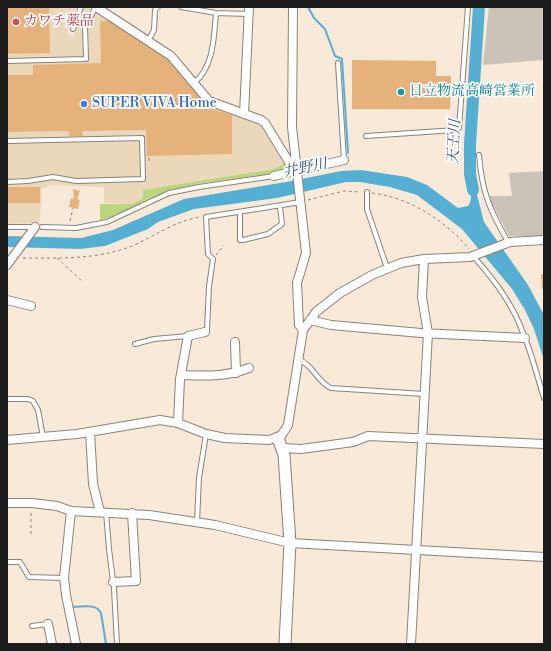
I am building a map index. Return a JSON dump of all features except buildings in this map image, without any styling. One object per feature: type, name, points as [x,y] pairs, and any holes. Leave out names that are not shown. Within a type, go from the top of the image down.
[{"type":"street","points":[[96,7],[171,56],[209,102],[265,123],[295,173]]},
{"type":"street","points":[[293,7],[292,113],[295,173],[302,201],[306,253],[297,282],[298,325],[303,330]]},
{"type":"street","points":[[244,114],[249,11]]},
{"type":"street","points":[[274,176],[295,173],[344,160]]},
{"type":"street","points":[[7,265],[17,257],[36,228]]},
{"type":"street","points":[[285,644],[290,543],[280,443],[288,425],[297,359],[303,330],[316,312],[340,292],[387,268],[401,263],[424,259],[473,254],[506,243],[544,240]]},
{"type":"street","points":[[411,644],[428,333],[422,297],[424,259]]},
{"type":"street","points":[[7,300],[31,306]]},
{"type":"street","points":[[310,320],[332,325],[428,333],[525,338]]},
{"type":"street","points":[[178,423],[182,375],[188,336],[205,332]]},
{"type":"street","points":[[234,342],[236,373]]},
{"type":"street","points":[[182,375],[218,376],[236,373],[249,368]]},
{"type":"street","points":[[7,440],[90,432],[160,420],[178,423],[206,434],[241,440],[269,440],[301,449],[353,442],[368,436],[544,444]]},
{"type":"street","points":[[90,432],[93,484],[103,512]]},
{"type":"street","points":[[7,503],[31,502],[57,506],[71,511],[132,513],[197,522],[290,543],[544,557]]},
{"type":"street","points":[[71,511],[64,578],[76,644]]},
{"type":"street","points":[[113,582],[136,581],[132,513]]},
{"type":"street","points":[[48,624],[52,644]]},
{"type":"lane","points":[[73,28],[81,7]]},
{"type":"lane","points":[[7,61],[86,59],[85,26],[96,7]]},
{"type":"lane","points":[[148,41],[154,30],[155,10],[158,7]]},
{"type":"lane","points":[[181,7],[203,8],[216,13],[249,11]]},
{"type":"lane","points":[[366,136],[456,130],[459,128],[468,7]]},
{"type":"lane","points":[[194,83],[205,71],[207,66],[214,37],[216,13]]},
{"type":"lane","points":[[338,63],[344,160]]},
{"type":"lane","points":[[7,141],[142,138],[143,179],[76,181],[53,177],[28,182],[7,182]]},
{"type":"lane","points":[[479,156],[481,181],[487,202],[506,243]]},
{"type":"lane","points":[[7,227],[85,227],[118,219],[169,193],[274,176]]},
{"type":"lane","points":[[367,192],[367,210],[387,268]]},
{"type":"lane","points":[[205,332],[207,330],[209,286],[213,259],[208,254],[206,216],[280,207],[302,201]]},
{"type":"lane","points":[[240,213],[240,240],[243,240],[268,234],[282,224],[280,207]]},
{"type":"lane","points":[[473,254],[488,273],[513,311],[525,338],[544,398]]},
{"type":"lane","points":[[135,344],[154,339],[188,336]]},
{"type":"lane","points":[[297,359],[309,366],[326,385],[331,388],[425,394]]},
{"type":"lane","points":[[7,399],[28,399],[34,401],[38,410],[43,437]]},
{"type":"lane","points":[[197,522],[199,478],[206,434]]},
{"type":"lane","points":[[103,512],[113,582],[117,644]]},
{"type":"lane","points":[[7,562],[20,562],[28,577],[64,578]]},
{"type":"lane","points":[[32,626],[48,624]]},
{"type":"path","points":[[302,201],[344,191],[367,192],[392,196],[418,206],[443,225],[473,254]]},
{"type":"path","points":[[70,228],[73,208]]},
{"type":"path","points":[[17,257],[74,258],[109,254],[132,246],[182,222],[206,216]]},
{"type":"path","points":[[213,259],[224,245]]},
{"type":"path","points":[[57,258],[83,282]]},
{"type":"path","points":[[31,502],[31,534]]},
{"type":"shaded area","points":[[7,7],[77,7],[67,33],[74,37],[74,31],[83,7],[90,7],[170,59],[209,105],[263,126],[285,163],[274,169],[144,190],[143,198],[133,204],[104,203],[104,187],[51,185],[42,189],[40,221],[38,223],[7,224]]},
{"type":"shaded area","points":[[489,7],[544,7],[544,60],[483,65]]},
{"type":"shaded area","points":[[544,171],[544,236],[509,236],[488,196],[512,196],[509,173]]},
{"type":"green space","points":[[285,163],[287,167],[286,170],[203,183],[166,192],[100,221],[100,204],[133,204],[143,198],[143,190],[274,169]]},
{"type":"water","points":[[361,170],[407,177],[427,185],[458,208],[468,206],[470,202],[470,174],[473,179],[484,222],[528,285],[544,315],[544,360],[534,329],[525,310],[512,289],[462,229],[417,195],[390,187],[360,182],[346,182],[277,198],[194,209],[158,222],[148,229],[105,246],[80,249],[7,247],[7,236],[81,238],[113,230],[184,199],[292,181],[341,171]]},
{"type":"waterway","points":[[308,7],[314,18],[325,29],[335,56],[342,59],[348,153]]},
{"type":"waterway","name":"天王川","points":[[473,190],[470,174],[470,144],[479,7]]},
{"type":"waterway","points":[[71,605],[73,607],[93,607],[99,610],[101,613],[106,644]]},
{"type":"place","name":"カワチ薬品","points":[[16,22]]},
{"type":"place","name":"日立物流高崎営業所","points":[[401,92]]},
{"type":"place","name":"SUPER VIVA Home","points":[[84,104]]},
{"type":"water label","name":"井野川","points":[[305,169]]}]
